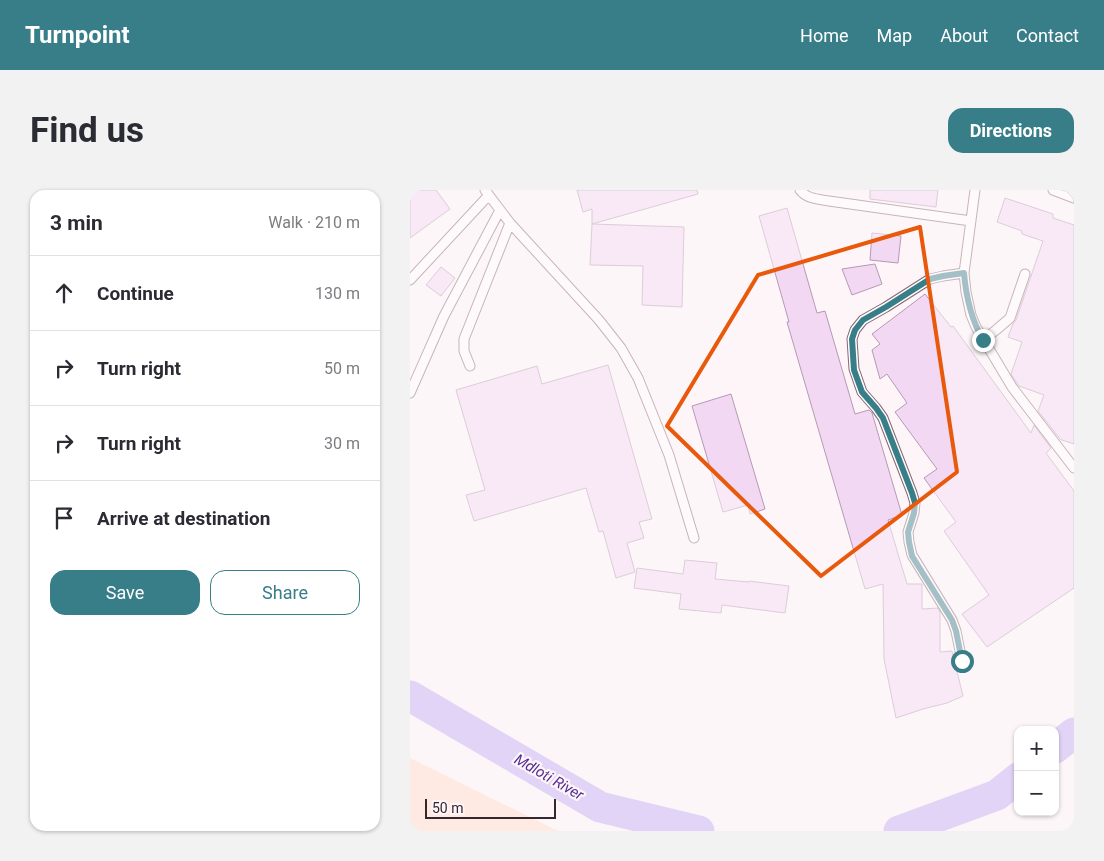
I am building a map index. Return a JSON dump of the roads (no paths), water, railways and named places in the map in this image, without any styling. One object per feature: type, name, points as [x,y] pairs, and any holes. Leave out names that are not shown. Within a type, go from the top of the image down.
[{"type":"lane","points":[[800,190],[810,197],[971,221]]},
{"type":"lane","points":[[975,190],[964,273],[971,315],[983,340],[1012,387],[1074,468]]},
{"type":"lane","points":[[1053,190],[1074,198]]},
{"type":"lane","points":[[410,280],[487,192],[510,223],[599,320],[622,348],[638,378],[669,455],[694,538]]},
{"type":"lane","points":[[410,394],[444,316],[500,210]]},
{"type":"lane","points":[[470,366],[464,351],[464,339],[510,223]]},
{"type":"lane","points":[[962,661],[952,620],[912,556],[908,532],[915,503],[883,418],[862,392],[854,370],[852,339],[855,330],[863,320],[930,279],[964,273]]},
{"type":"lane","points":[[983,340],[1010,318],[1025,274]]},
{"type":"waterway","name":"Mdloti River","points":[[410,696],[600,807],[699,831]]},
{"type":"waterway","name":"Mdloti River","points":[[1059,745],[1074,733]]},
{"type":"waterway","name":"Mdloti River","points":[[899,831],[997,795],[1014,781]]}]
